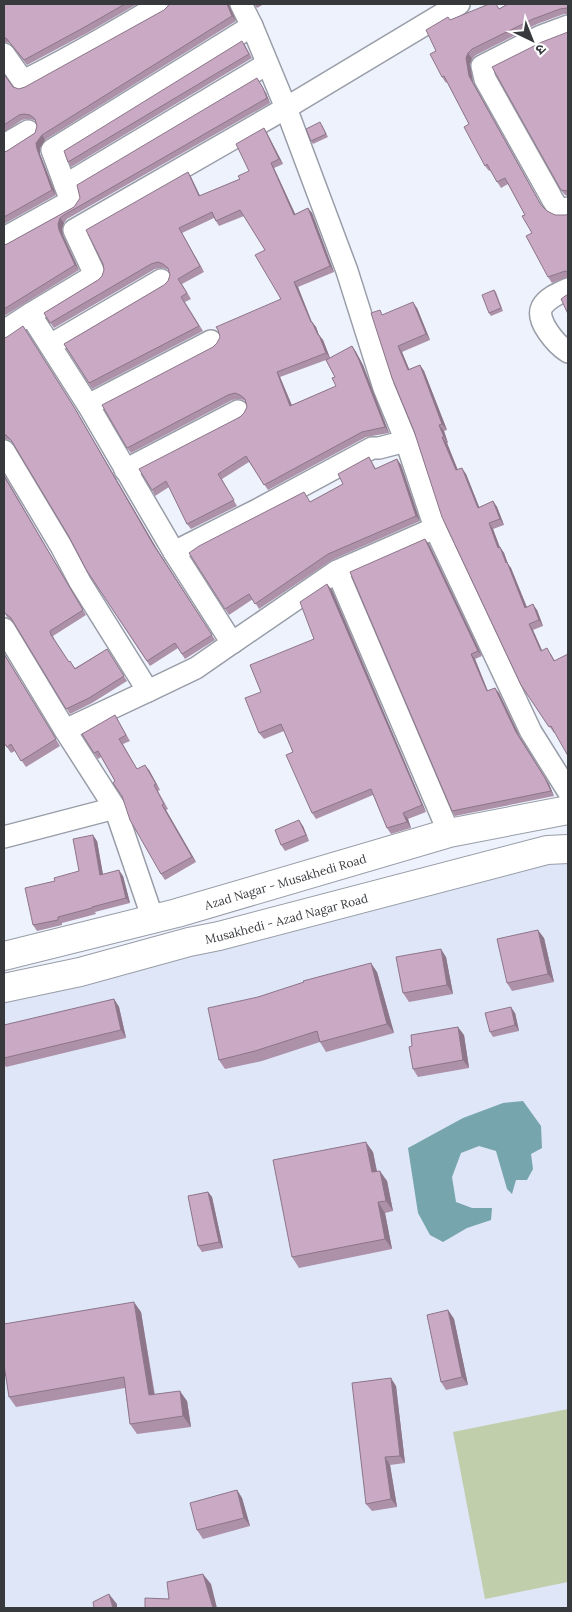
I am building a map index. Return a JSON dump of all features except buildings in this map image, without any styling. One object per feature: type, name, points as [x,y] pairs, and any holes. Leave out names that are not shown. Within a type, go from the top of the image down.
[{"type":"main road","name":"Azad Nagar - Musakhedi Road","points":[[4,956],[165,916],[450,833],[568,810]]},
{"type":"main road","name":"Musakhedi - Azad Nagar Road","points":[[4,988],[80,972],[547,850],[568,848]]},
{"type":"street","points":[[4,54],[23,81],[98,41],[161,4]]},
{"type":"street","points":[[240,4],[252,26],[286,108],[347,271],[384,388],[406,442],[435,528],[531,732],[568,791]]},
{"type":"street","points":[[4,331],[95,275],[74,230],[286,108],[459,4]]},
{"type":"street","points":[[4,238],[72,201],[52,150],[252,26]]},
{"type":"street","points":[[568,26],[541,36],[482,66],[485,79],[549,193],[558,207],[561,209],[568,208]]},
{"type":"street","points":[[65,185],[267,64]]},
{"type":"street","points":[[4,145],[28,131]]},
{"type":"street","points":[[50,345],[161,280]]},
{"type":"street","points":[[568,289],[547,301],[542,308],[541,316],[545,328],[558,345],[568,352]]},
{"type":"street","points":[[30,314],[88,406],[174,552],[232,643]]},
{"type":"street","points":[[88,406],[212,342]]},
{"type":"street","points":[[125,470],[238,411]]},
{"type":"street","points":[[174,552],[372,448],[406,442]]},
{"type":"street","points":[[4,451],[61,546],[80,582],[148,691]]},
{"type":"street","points":[[65,730],[196,668],[337,571],[435,528]]},
{"type":"street","points":[[337,571],[450,833]]},
{"type":"street","points":[[4,629],[115,808],[165,916],[189,942]]},
{"type":"street","points":[[4,837],[115,808]]},
{"type":"shaded area","points":[[568,837],[568,1608],[4,1608],[4,982]]},
{"type":"green space","points":[[568,1409],[568,1582],[485,1599],[453,1432]]},
{"type":"water","points":[[523,1101],[541,1126],[542,1148],[531,1154],[533,1169],[527,1180],[516,1180],[512,1194],[507,1189],[496,1151],[479,1146],[461,1153],[452,1177],[456,1202],[472,1208],[492,1208],[491,1220],[467,1228],[443,1242],[430,1235],[418,1213],[408,1148],[463,1118],[503,1103]]}]
